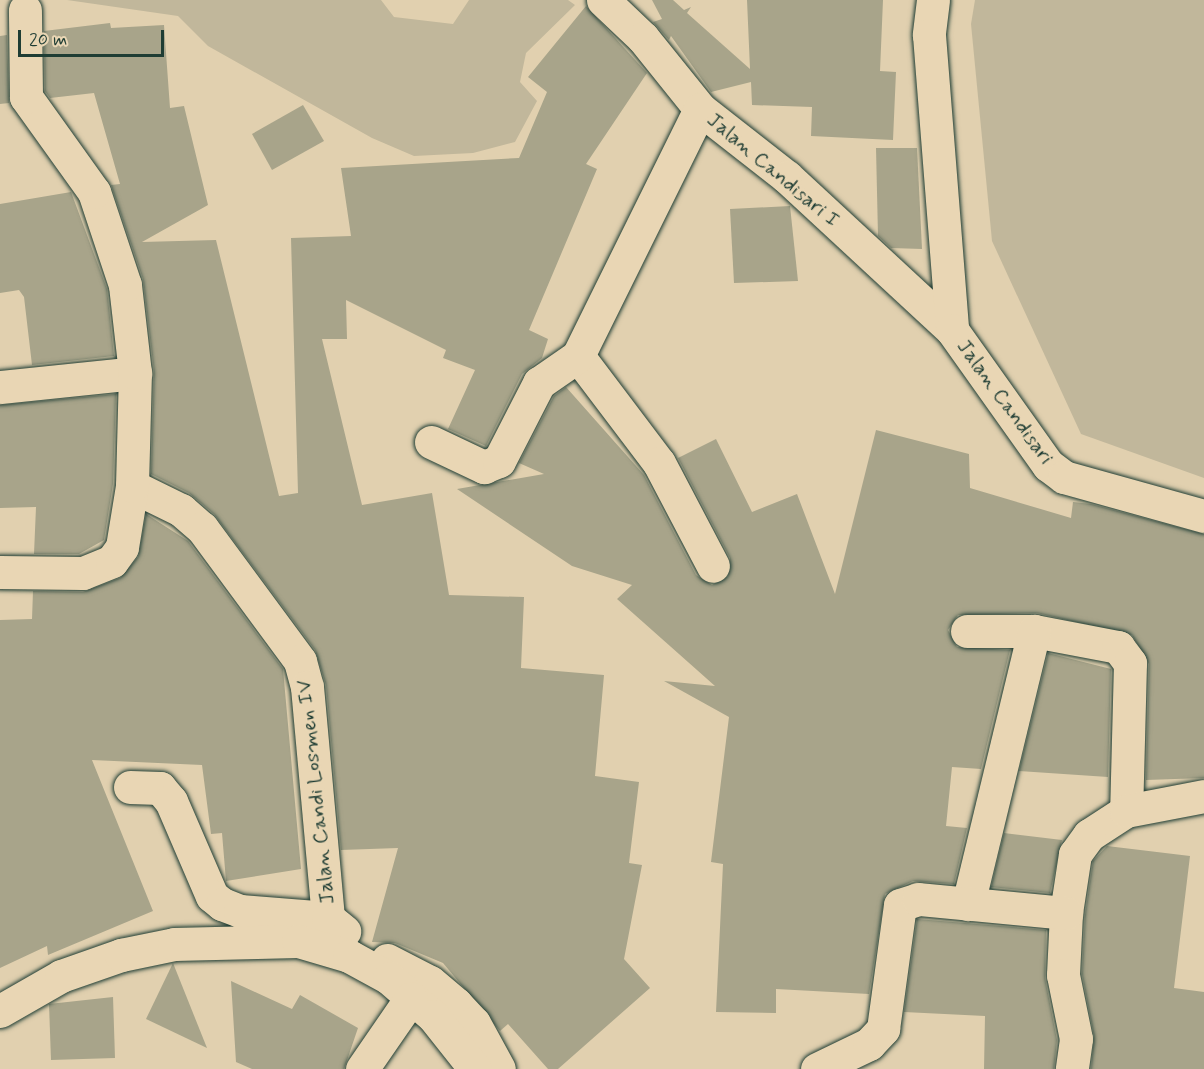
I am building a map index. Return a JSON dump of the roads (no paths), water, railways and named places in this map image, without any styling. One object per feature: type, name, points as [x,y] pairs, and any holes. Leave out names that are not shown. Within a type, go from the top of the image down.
[{"type":"street","name":"Jalan Candisari I","points":[[603,0],[643,38],[700,110],[787,177],[952,330]]},
{"type":"street","name":"Jalan Candisari","points":[[933,0],[929,35],[952,330],[1048,465],[1064,477],[1204,516]]},
{"type":"street","points":[[0,572],[83,573],[101,568],[122,547],[132,486],[135,373],[125,285],[94,192],[26,97],[26,10]]},
{"type":"street","points":[[431,442],[484,467],[492,465],[543,378],[578,356],[700,110]]},
{"type":"street","points":[[578,356],[659,463],[713,566]]},
{"type":"street","points":[[0,387],[135,373]]},
{"type":"street","name":"Jalan Candi Losmen IV","points":[[132,486],[181,510],[202,528],[300,661],[307,687],[328,918]]},
{"type":"street","points":[[968,631],[1034,631],[1118,647],[1127,653],[1132,695],[1125,811]]},
{"type":"street","points":[[968,904],[1034,631]]},
{"type":"street","name":"Jalan Candi Losmen IV","points":[[130,787],[160,788],[171,801],[212,896],[222,904],[240,911],[328,918],[456,1004],[474,1023],[499,1069]]},
{"type":"street","points":[[1072,1069],[1076,1039],[1063,975],[1066,913],[1075,854],[1089,835],[1125,811],[1204,796]]},
{"type":"street","points":[[817,1069],[869,1044],[883,1029],[900,905],[918,899],[1066,913]]},
{"type":"street","points":[[0,1011],[61,976],[121,955],[174,944],[256,938],[298,941],[349,956],[389,978],[434,1016],[475,1069]]},
{"type":"street","points":[[362,1069],[411,998]]}]
